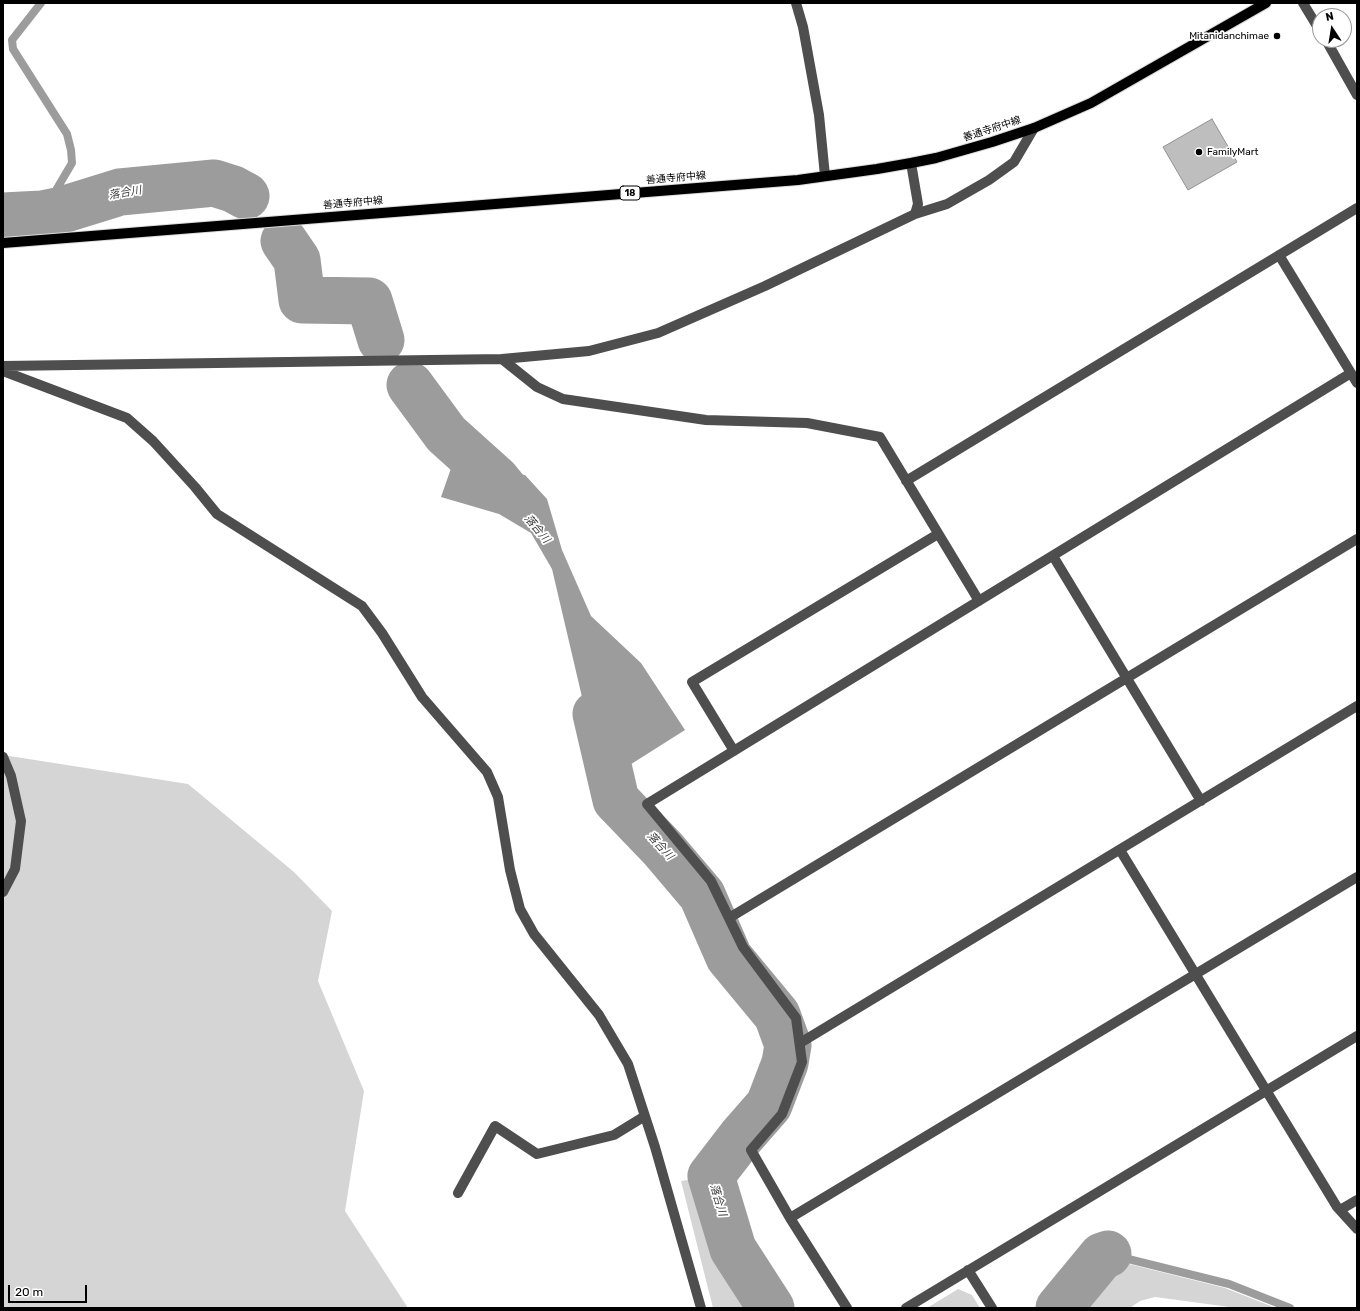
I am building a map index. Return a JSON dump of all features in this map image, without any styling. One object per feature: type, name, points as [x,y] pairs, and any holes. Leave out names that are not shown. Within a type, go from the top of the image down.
[{"type":"main road","name":"善通寺府中線","points":[[3,243],[798,180],[911,163],[936,158],[986,144],[1034,128],[1092,103],[1266,3]]},
{"type":"street","points":[[796,3],[803,27],[819,115],[825,176]]},
{"type":"street","points":[[1303,3],[1312,18]]},
{"type":"street","points":[[1331,48],[1357,95]]},
{"type":"street","points":[[3,366],[502,359],[589,351],[658,333],[765,286],[915,214],[947,204],[989,180],[1014,162],[1034,128]]},
{"type":"street","points":[[911,163],[918,204],[915,214]]},
{"type":"street","points":[[906,481],[1357,208]]},
{"type":"street","points":[[1279,255],[1357,383]]},
{"type":"street","points":[[502,359],[537,386],[563,399],[706,420],[807,423],[880,436],[979,601]]},
{"type":"street","points":[[3,371],[127,418],[153,441],[195,487],[217,514],[362,606],[382,633],[422,698],[487,772],[498,797],[510,870],[520,910],[534,934],[599,1015],[628,1064],[655,1147],[701,1308]]},
{"type":"street","points":[[848,1308],[790,1218],[751,1150],[782,1114],[802,1062],[796,1018],[743,947],[711,881],[647,804],[1351,374]]},
{"type":"street","points":[[734,751],[692,682],[938,534]]},
{"type":"street","points":[[729,918],[1357,539]]},
{"type":"street","points":[[1053,556],[1201,801]]},
{"type":"street","points":[[800,1043],[1357,706]]},
{"type":"street","points":[[3,757],[11,776],[22,821],[16,869],[3,892]]},
{"type":"street","points":[[1120,850],[1340,1210],[1357,1229]]},
{"type":"street","points":[[790,1218],[1357,877]]},
{"type":"street","points":[[906,1308],[1357,1036]]},
{"type":"street","points":[[458,1193],[495,1126],[537,1154],[614,1135],[645,1116]]},
{"type":"street","points":[[1340,1210],[1357,1200]]},
{"type":"street","points":[[968,1270],[992,1308]]},
{"type":"shaded area","points":[[3,755],[188,784],[294,872],[332,911],[318,981],[364,1091],[345,1211],[408,1308],[3,1308]]},
{"type":"shaded area","points":[[706,1177],[726,1250],[763,1308],[713,1308],[681,1181]]},
{"type":"shaded area","points":[[1109,1259],[1225,1288],[1276,1308],[1237,1308],[1155,1297],[1140,1301],[1130,1308],[1066,1308],[1104,1260]]},
{"type":"shaded area","points":[[958,1289],[972,1295],[980,1308],[927,1308]]},
{"type":"water","points":[[464,431],[500,472],[525,475],[547,499],[562,550],[591,616],[641,663],[685,730],[606,780],[597,761],[552,569],[531,533],[499,514],[441,497]]},
{"type":"building","points":[[1212,119],[1237,162],[1188,190],[1163,147]]},
{"type":"waterway","points":[[41,3],[12,40],[13,49],[67,134],[71,150],[72,163],[42,214]]},
{"type":"waterway","name":"落合川","points":[[3,216],[42,214],[62,210],[120,192],[214,183],[233,189],[246,196]]},
{"type":"waterway","name":"落合川","points":[[284,241],[297,260],[302,300],[369,301],[381,340]]},
{"type":"waterway","name":"落合川","points":[[410,385],[446,434],[496,479],[505,490]]},
{"type":"waterway","name":"落合川","points":[[596,714],[616,800],[663,849],[702,895],[729,957],[777,1015],[788,1045],[785,1063],[769,1105],[741,1137],[711,1176],[733,1249],[771,1308]]},
{"type":"waterway","points":[[1108,1254],[1229,1284],[1290,1308]]},
{"type":"waterway","points":[[1059,1308],[1102,1256],[1108,1254]]},
{"type":"place","name":"Mitanidanchimae","points":[[1277,36]]},
{"type":"place","name":"FamilyMart","points":[[1199,152]]}]
